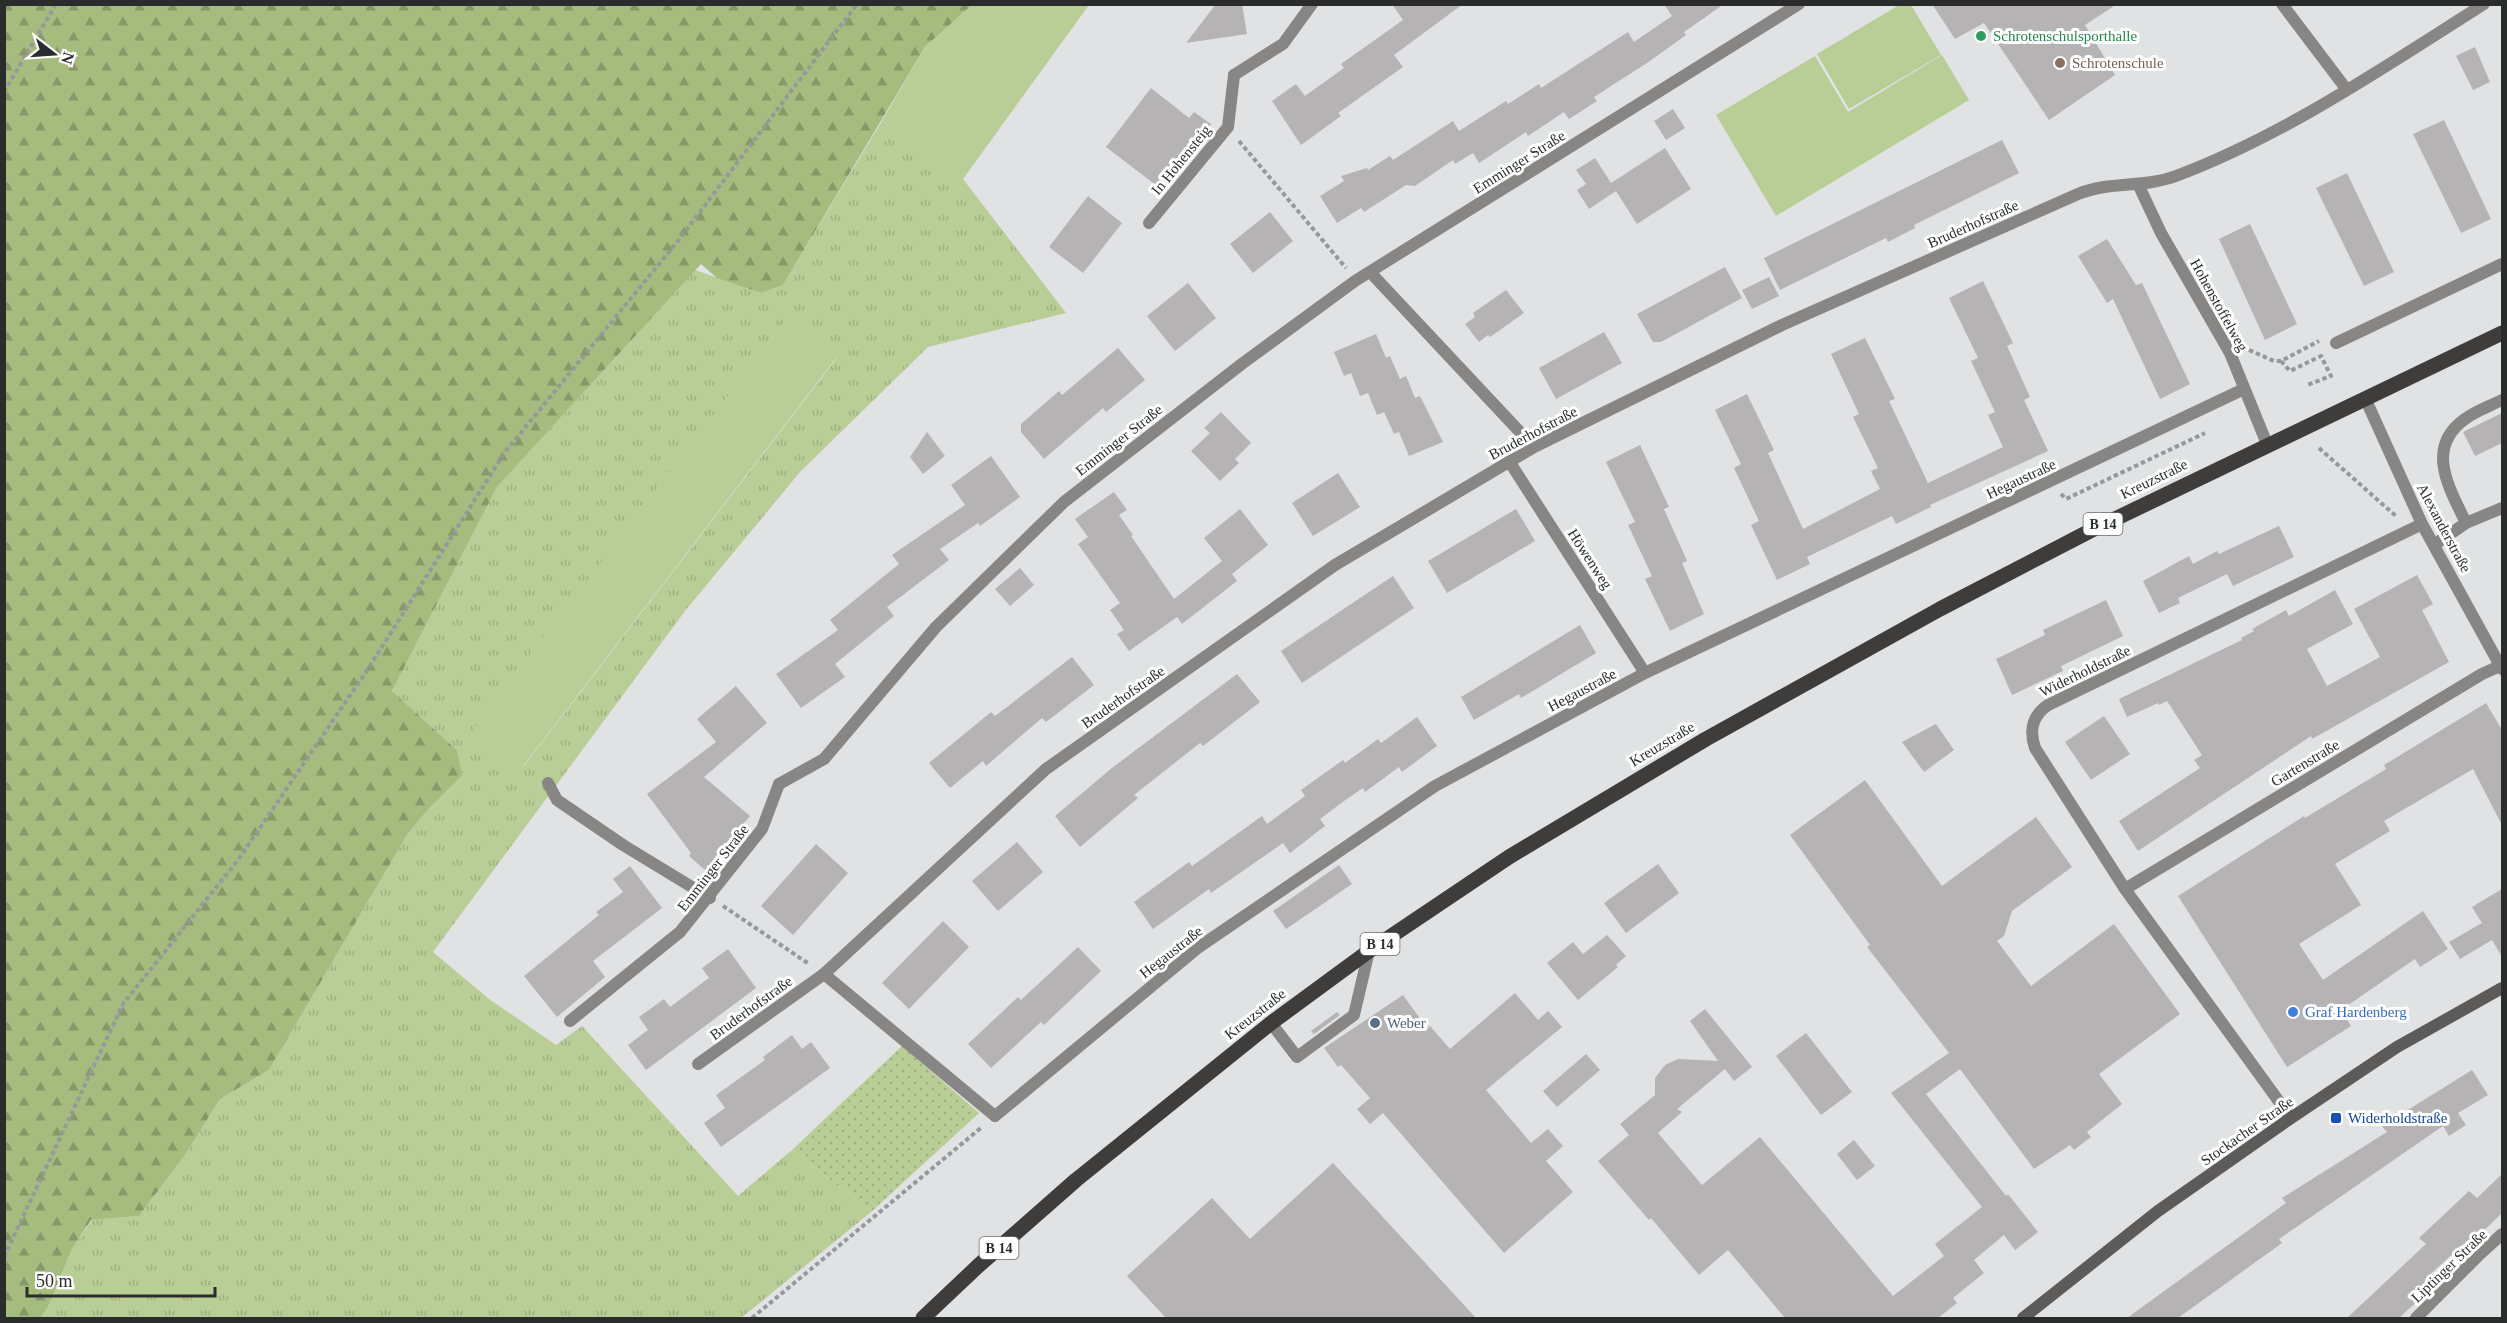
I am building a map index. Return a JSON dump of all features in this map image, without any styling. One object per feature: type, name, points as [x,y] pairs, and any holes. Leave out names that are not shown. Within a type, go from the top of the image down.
[{"type":"main road","name":"Kreuzstraße","points":[[924,1318],[978,1266],[1076,1180],[1271,1023],[1369,951],[1509,856],[1706,739],[1940,609],[2090,531],[2267,444],[2502,333]]},
{"type":"street","name":"In Hohensteig","points":[[1149,223],[1228,127],[1234,75],[1283,44],[1312,4]]},
{"type":"street","name":"Emminger Straße","points":[[570,1021],[680,932],[710,898],[762,829],[779,784],[824,759],[936,627],[1064,502],[1243,363],[1355,281],[1799,4]]},
{"type":"street","points":[[2282,4],[2347,90]]},
{"type":"street","name":"Bruderhofstraße","points":[[698,1064],[824,974],[1046,770],[1335,566],[1509,461],[1782,325],[2078,194],[2096,187],[2138,184],[2175,177],[2251,142],[2347,90],[2484,4]]},
{"type":"street","name":"Hohenstoffelweg","points":[[2138,184],[2162,233],[2230,353],[2267,444]]},
{"type":"street","points":[[2336,343],[2502,264]]},
{"type":"street","points":[[1370,273],[1534,447]]},
{"type":"street","name":"Hegaustraße","points":[[995,1116],[1199,947],[1435,786],[1645,674],[2244,389]]},
{"type":"street","name":"Alexanderstraße","points":[[2365,398],[2422,524],[2502,667]]},
{"type":"street","points":[[2466,524],[2445,477],[2442,454],[2448,436],[2464,419],[2502,400]]},
{"type":"street","name":"Höwenweg","points":[[1509,461],[1645,674]]},
{"type":"street","points":[[2434,545],[2466,524],[2502,508]]},
{"type":"street","name":"Widerholdstraße","points":[[2291,1118],[2125,889],[2035,748],[2031,735],[2037,712],[2048,705],[2422,524]]},
{"type":"street","name":"Gartenstraße","points":[[2125,889],[2482,674],[2502,667]]},
{"type":"street","points":[[548,783],[557,800],[623,845],[710,898]]},
{"type":"street","points":[[1271,1023],[1297,1057],[1354,1015],[1369,951]]},
{"type":"street","points":[[824,974],[995,1116]]},
{"type":"street","name":"Stockacher Straße","points":[[2023,1318],[2158,1211],[2291,1118],[2397,1047],[2502,988]]},
{"type":"street","name":"Liptinger Straße","points":[[2416,1318],[2502,1234]]},
{"type":"path","points":[[4,92],[56,4]]},
{"type":"path","points":[[4,1257],[123,1004],[238,860],[368,669],[505,452],[678,242],[857,4]]},
{"type":"path","points":[[1228,127],[1282,194],[1327,243],[1355,281]]},
{"type":"path","points":[[2230,353],[2245,349],[2282,362],[2324,338],[2336,343]]},
{"type":"path","points":[[2282,362],[2290,371],[2321,356],[2331,376],[2307,385]]},
{"type":"path","points":[[2050,482],[2066,499],[2205,433]]},
{"type":"path","points":[[2319,448],[2398,518],[2422,524]]},
{"type":"path","points":[[710,898],[824,974]]},
{"type":"path","points":[[752,1318],[995,1116]]},
{"type":"green space","points":[[5,5],[972,5],[925,47],[783,285],[761,293],[717,278],[701,264],[497,487],[392,691],[457,750],[462,775],[430,807],[407,835],[269,1070],[220,1099],[185,1155],[139,1216],[91,1220],[72,1249],[48,1307],[40,1318],[5,1318]]},
{"type":"green space","points":[[972,5],[1089,5],[963,179],[882,121],[925,47]]},
{"type":"green space","points":[[1899,5],[1911,5],[1941,55],[1849,109],[1817,54]]},
{"type":"green space","points":[[1942,55],[1969,100],[1776,216],[1716,115],[1815,56],[1848,112]]},
{"type":"green space","points":[[882,121],[963,179],[1066,313],[928,347],[800,472],[685,611],[433,952],[489,999],[556,1045],[582,1026],[738,1196],[792,1150],[871,1212],[741,1318],[40,1318],[48,1307],[72,1249],[92,1220],[139,1216],[185,1155],[220,1099],[269,1070],[407,835],[430,807],[457,750],[392,691],[497,487],[695,270],[761,293],[783,285]],"holes":[[[791,313],[836,359],[524,766],[468,738]]]},
{"type":"green space","points":[[791,313],[836,358],[518,773],[467,737]]},
{"type":"green space","points":[[902,1046],[979,1113],[871,1212],[792,1150]]},
{"type":"building","points":[[1216,4],[1242,4],[1247,34],[1186,43]]},
{"type":"building","points":[[1392,4],[1463,4],[1394,55],[1403,67],[1338,113],[1341,116],[1301,145],[1272,101],[1296,84],[1305,96],[1344,68],[1341,64],[1403,20]]},
{"type":"building","points":[[1664,4],[1724,4],[1684,32],[1686,35],[1647,63],[1594,97],[1597,101],[1569,119],[1564,112],[1528,136],[1526,132],[1479,163],[1473,153],[1455,164],[1453,160],[1415,186],[1406,185],[1364,212],[1361,208],[1337,223],[1320,196],[1344,181],[1341,176],[1367,168],[1368,170],[1390,156],[1393,160],[1453,121],[1459,131],[1506,101],[1508,104],[1539,84],[1541,88],[1628,32],[1634,42],[1672,16]]},
{"type":"building","name":"Schrotenschule","points":[[1932,4],[2117,4],[2085,25],[2115,75],[2049,120],[1984,23],[1955,39]]},
{"type":"building","points":[[2475,47],[2490,82],[2473,90],[2456,56]]},
{"type":"building","points":[[1151,88],[1189,118],[1194,112],[1211,124],[1161,189],[1106,147]]},
{"type":"building","points":[[1673,109],[1685,128],[1666,140],[1654,121]]},
{"type":"building","points":[[2444,120],[2491,219],[2461,233],[2413,134]]},
{"type":"building","points":[[2002,140],[2019,173],[1914,225],[1915,228],[1888,242],[1886,238],[1780,290],[1764,258]]},
{"type":"building","points":[[1665,148],[1691,189],[1637,224],[1616,191],[1589,209],[1577,190],[1586,184],[1576,170],[1595,158],[1611,183]]},
{"type":"building","points":[[2347,173],[2394,272],[2364,286],[2316,188]]},
{"type":"building","points":[[1088,196],[1122,223],[1083,273],[1049,247]]},
{"type":"building","points":[[1270,212],[1293,241],[1253,273],[1230,244]]},
{"type":"building","points":[[2250,224],[2297,324],[2265,340],[2219,239]]},
{"type":"building","points":[[2107,239],[2136,285],[2142,283],[2190,384],[2160,399],[2113,299],[2107,303],[2078,256]]},
{"type":"building","points":[[1725,267],[1742,298],[1661,342],[1653,342],[1637,314]]},
{"type":"building","points":[[1769,277],[1779,296],[1752,309],[1742,290]]},
{"type":"building","points":[[1983,281],[2013,343],[2007,346],[2030,397],[2024,400],[2048,451],[1930,505],[1931,507],[1896,524],[1892,516],[1807,557],[1810,564],[1777,580],[1751,525],[1759,521],[1734,468],[1741,464],[1715,410],[1747,394],[1774,450],[1768,453],[1803,529],[1880,489],[1871,471],[1878,468],[1853,417],[1859,414],[1831,354],[1865,338],[1895,399],[1889,401],[1928,483],[2003,447],[1988,415],[1995,412],[1971,361],[1978,358],[1949,298]]},
{"type":"building","points":[[1188,283],[1216,318],[1175,351],[1147,316]]},
{"type":"building","points":[[1506,290],[1524,313],[1479,342],[1465,324],[1475,317],[1473,313]]},
{"type":"building","points":[[1604,332],[1622,363],[1556,399],[1539,368]]},
{"type":"building","points":[[1376,334],[1386,358],[1390,356],[1400,379],[1406,376],[1415,398],[1420,396],[1443,442],[1409,456],[1399,432],[1394,434],[1384,412],[1377,415],[1368,393],[1360,396],[1351,373],[1344,376],[1334,352]]},
{"type":"building","points":[[1118,348],[1145,380],[1106,412],[1103,408],[1044,459],[1021,432],[1021,424],[1059,391],[1062,395]]},
{"type":"building","points":[[1221,412],[1251,443],[1235,459],[1239,463],[1220,481],[1191,451],[1210,433],[1204,428]]},
{"type":"building","points":[[2502,413],[2502,443],[2475,456],[2463,432]]},
{"type":"building","points":[[927,432],[945,456],[923,474],[910,457]]},
{"type":"building","points":[[1640,445],[1669,507],[1664,509],[1687,561],[1682,563],[1704,614],[1670,631],[1645,579],[1652,576],[1628,525],[1635,522],[1606,462]]},
{"type":"building","points":[[991,456],[1020,497],[980,526],[978,523],[940,549],[949,560],[887,607],[894,616],[835,664],[845,677],[801,708],[776,674],[838,630],[830,620],[899,564],[892,555],[965,505],[951,485]]},
{"type":"building","points":[[1338,473],[1360,507],[1313,536],[1292,503]]},
{"type":"building","points":[[1114,492],[1127,510],[1119,515],[1174,599],[1222,561],[1204,538],[1240,509],[1268,545],[1232,574],[1237,581],[1182,624],[1177,617],[1129,651],[1117,634],[1124,630],[1110,610],[1120,603],[1078,544],[1088,537],[1075,519]]},
{"type":"building","points":[[1516,509],[1535,541],[1447,593],[1428,561]]},
{"type":"building","points":[[2279,526],[2294,557],[2233,586],[2227,574],[2178,598],[2180,603],[2159,613],[2143,581],[2189,556],[2193,564],[2217,551],[2219,554]]},
{"type":"building","points":[[1020,568],[1034,585],[1010,606],[995,589]]},
{"type":"building","points":[[2417,575],[2433,604],[2422,610],[2449,662],[2312,739],[2311,736],[2138,851],[2119,821],[2200,768],[2194,760],[2202,755],[2167,701],[2127,717],[2119,699],[2242,640],[2241,638],[2254,631],[2252,629],[2286,610],[2289,616],[2335,590],[2353,624],[2307,649],[2327,686],[2380,657],[2354,609]]},
{"type":"building","points":[[1393,576],[1414,608],[1302,683],[1281,651]]},
{"type":"building","points":[[2106,600],[2123,636],[2061,666],[2063,671],[2012,695],[1996,659],[2045,635],[2043,630]]},
{"type":"building","points":[[1580,625],[1596,653],[1521,698],[1519,694],[1474,720],[1461,697]]},
{"type":"building","points":[[1072,657],[1094,685],[1046,722],[1042,718],[986,766],[983,761],[950,788],[929,763],[991,712],[995,716]]},
{"type":"building","points":[[1237,674],[1260,702],[1203,746],[1200,743],[1134,795],[1138,798],[1080,847],[1055,816],[1112,768]]},
{"type":"building","points":[[736,686],[767,723],[704,777],[750,816],[705,870],[689,856],[691,853],[647,794],[716,742],[697,719]]},
{"type":"building","points":[[2486,703],[2502,730],[2502,825],[2473,769],[2384,821],[2390,831],[2335,864],[2361,905],[2299,944],[2323,980],[2423,911],[2448,949],[2420,967],[2415,959],[2341,1010],[2351,1026],[2287,1067],[2178,896],[2304,816],[2305,818],[2386,769],[2384,765]]},
{"type":"building","points":[[2104,716],[2130,754],[2091,780],[2065,742]]},
{"type":"building","points":[[1417,717],[1437,746],[1402,772],[1399,767],[1365,792],[1363,788],[1344,801],[1320,819],[1325,826],[1290,853],[1283,843],[1211,893],[1209,889],[1153,929],[1134,902],[1189,862],[1192,866],[1262,816],[1267,824],[1305,796],[1301,790],[1343,760],[1345,763],[1378,739],[1381,743]]},
{"type":"building","points":[[1936,724],[1954,750],[1924,772],[1902,742]]},
{"type":"building","points":[[1865,780],[1942,886],[2036,817],[2072,867],[2012,911],[2004,936],[1997,941],[2031,986],[2114,924],[2180,1014],[2099,1074],[2122,1104],[2087,1132],[2091,1137],[2074,1150],[2070,1145],[2034,1169],[1960,1069],[1926,1094],[2006,1196],[2008,1194],[2038,1232],[2015,1250],[2004,1235],[1974,1260],[1984,1273],[1953,1298],[1957,1303],[1938,1318],[1785,1318],[1728,1250],[1699,1275],[1651,1218],[1649,1220],[1598,1161],[1629,1135],[1620,1124],[1655,1095],[1655,1078],[1665,1065],[1678,1059],[1718,1061],[1690,1021],[1705,1009],[1752,1067],[1734,1081],[1725,1069],[1677,1109],[1682,1112],[1658,1133],[1702,1185],[1760,1137],[1893,1296],[1944,1256],[1935,1244],[1982,1207],[1891,1093],[1949,1053],[1867,947],[1870,945],[1790,835]]},
{"type":"building","points":[[1017,842],[1043,872],[998,911],[972,881]]},
{"type":"building","points":[[816,844],[848,873],[793,935],[761,906]]},
{"type":"building","points":[[1658,864],[1679,893],[1626,933],[1604,903]]},
{"type":"building","points":[[1339,865],[1352,884],[1286,929],[1273,911]]},
{"type":"building","points":[[630,866],[662,908],[593,961],[605,977],[557,1017],[524,976],[599,915],[596,912],[623,892],[613,879]]},
{"type":"building","points":[[2502,889],[2502,957],[2492,940],[2460,959],[2449,942],[2482,923],[2472,907]]},
{"type":"building","points":[[943,921],[969,947],[909,1009],[882,983]]},
{"type":"building","points":[[1607,935],[1626,956],[1616,965],[1618,967],[1578,1000],[1547,963],[1573,942],[1583,954]]},
{"type":"building","points":[[1078,947],[1101,971],[1044,1025],[1041,1022],[991,1068],[968,1044],[1018,997],[1021,1000]]},
{"type":"building","points":[[728,949],[756,988],[646,1070],[628,1045],[648,1030],[639,1017],[664,999],[670,1007],[709,978],[702,968]]},
{"type":"building","points":[[1515,993],[1538,1020],[1548,1011],[1562,1027],[1486,1090],[1531,1143],[1548,1129],[1563,1146],[1546,1161],[1573,1192],[1504,1253],[1383,1113],[1370,1124],[1357,1109],[1370,1098],[1341,1065],[1338,1067],[1324,1048],[1403,995],[1427,1028],[1430,1026],[1450,1049]]},
{"type":"building","points":[[1337,1012],[1340,1015],[1314,1034],[1311,1031]]},
{"type":"building","points":[[1806,1033],[1852,1092],[1821,1115],[1776,1056]]},
{"type":"building","points":[[792,1035],[802,1049],[811,1042],[830,1068],[721,1147],[704,1123],[725,1108],[716,1095],[765,1060],[763,1057]]},
{"type":"building","points":[[1586,1054],[1600,1070],[1557,1107],[1543,1091]]},
{"type":"building","points":[[2472,1070],[2488,1095],[2458,1113],[2466,1125],[2449,1136],[2443,1126],[2279,1239],[2282,1243],[2178,1318],[2127,1318],[2286,1203],[2282,1198],[2387,1132],[2382,1126]]},
{"type":"building","points":[[1854,1140],[1875,1166],[1857,1180],[1837,1154]]},
{"type":"building","points":[[1333,1163],[1476,1318],[1166,1318],[1127,1276],[1212,1198],[1250,1239]]},
{"type":"building","points":[[2502,1174],[2502,1213],[2471,1243],[2468,1240],[2425,1279],[2433,1287],[2399,1318],[2347,1318],[2426,1244],[2419,1238],[2469,1191],[2477,1198]]},
{"type":"place","name":"Schrotenschulsporthalle","points":[[1981,36]]},
{"type":"place","name":"Schrotenschule","points":[[2060,63]]},
{"type":"place","name":"Graf Hardenberg","points":[[2293,1012]]},
{"type":"place","name":"Weber","points":[[1375,1023]]},
{"type":"place","name":"Widerholdstraße","points":[[2336,1118]]}]
